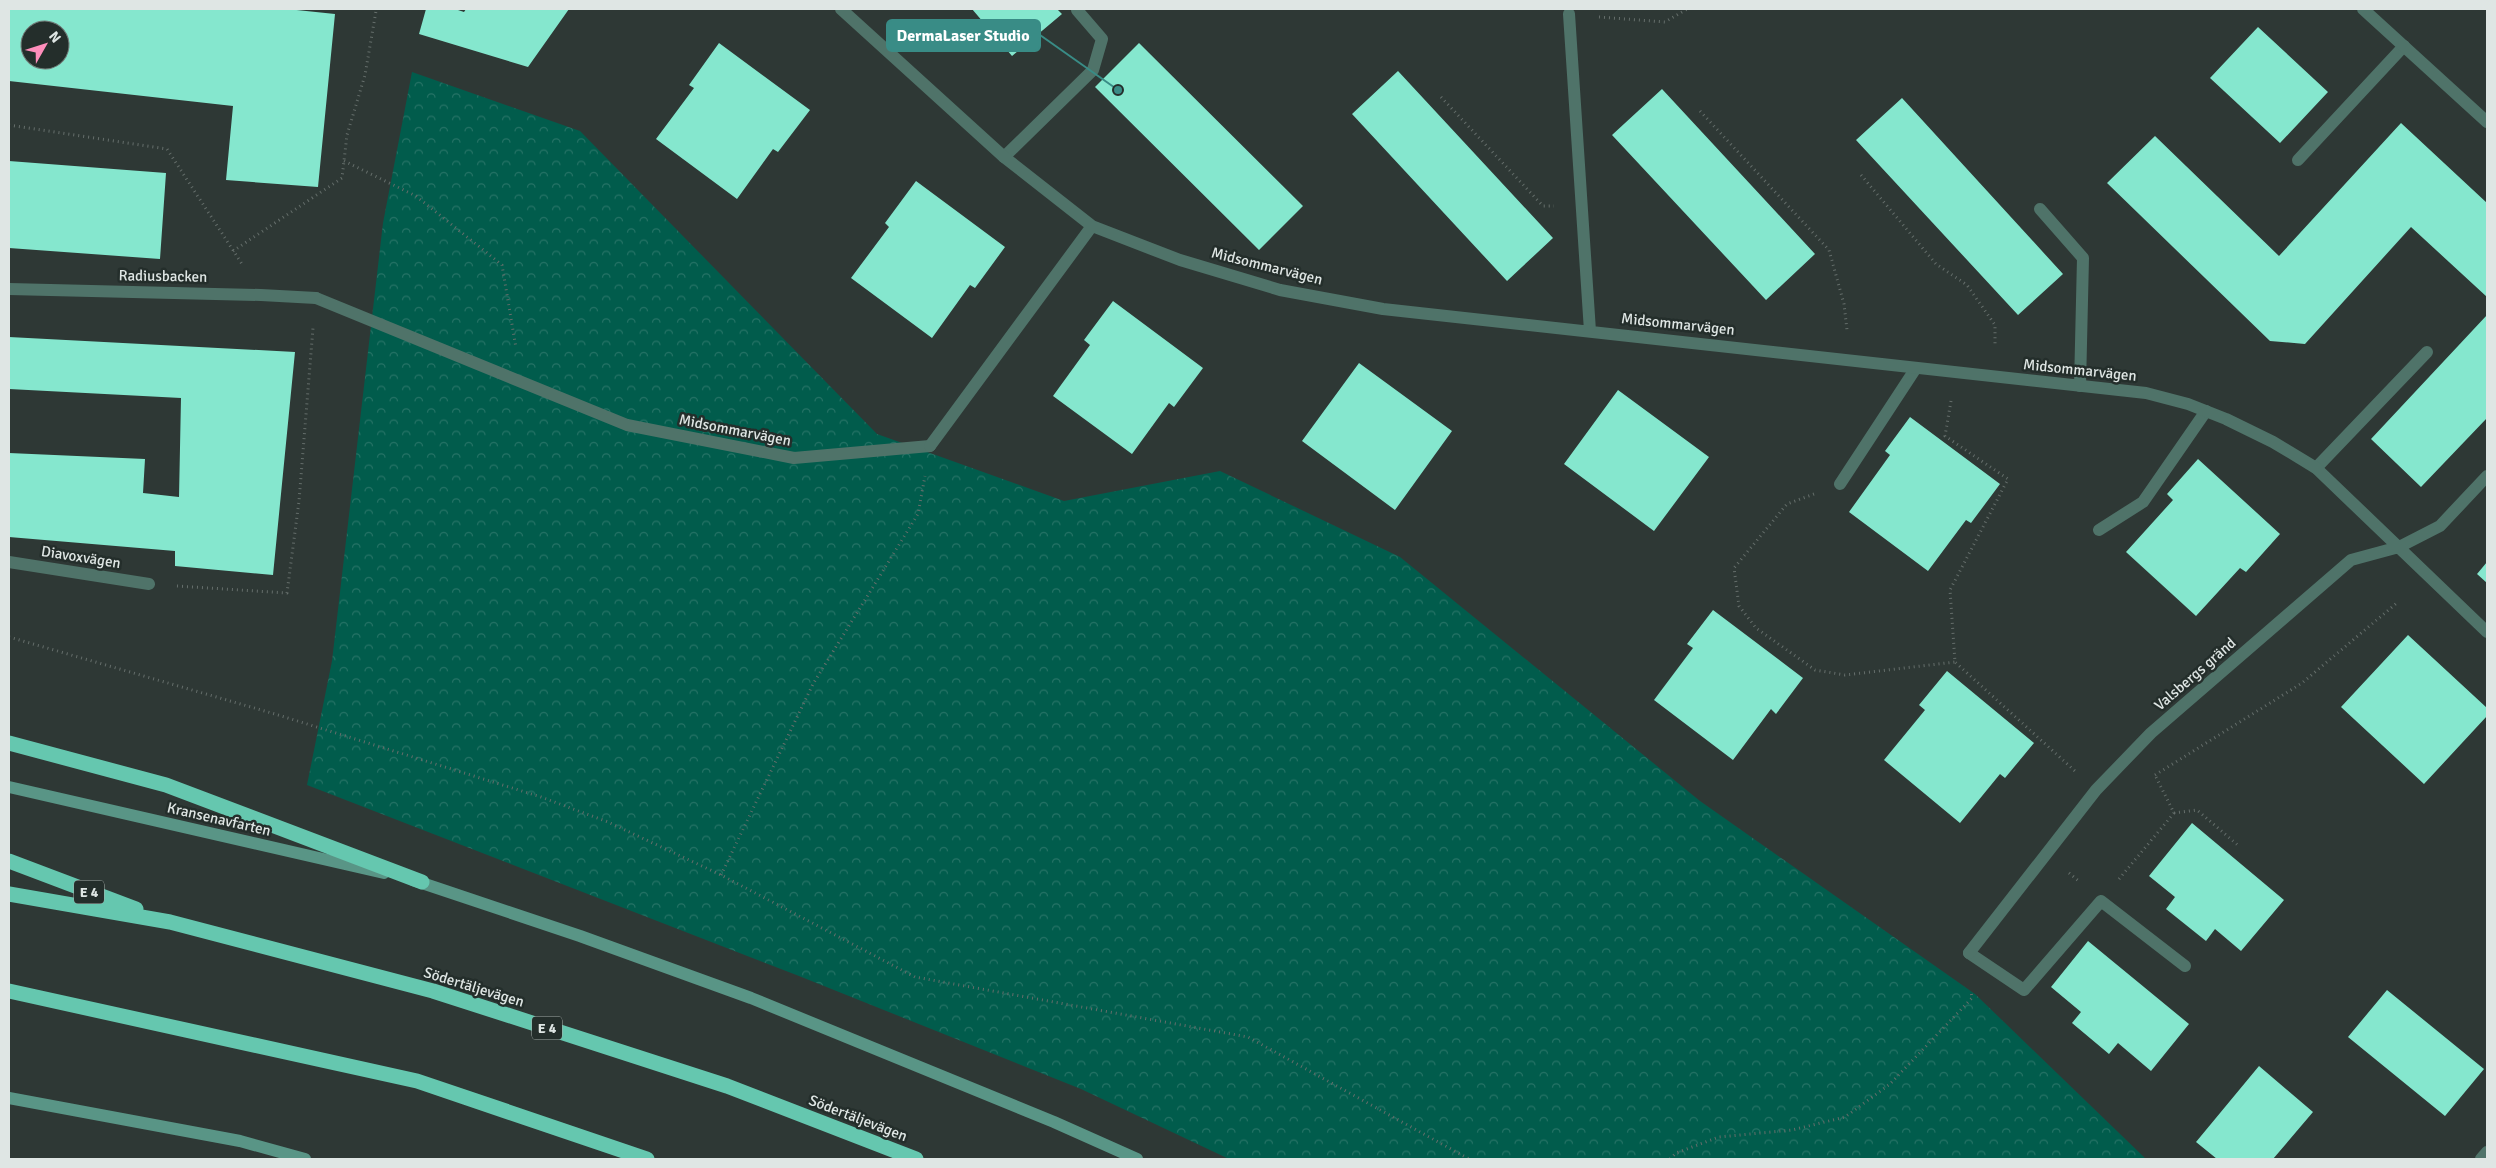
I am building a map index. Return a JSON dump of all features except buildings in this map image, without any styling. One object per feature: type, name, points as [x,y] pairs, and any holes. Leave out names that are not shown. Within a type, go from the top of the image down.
[{"type":"highway","points":[[9,743],[166,785],[422,882]]},
{"type":"highway","name":"E 4","points":[[9,861],[170,922]]},
{"type":"highway","name":"Södertäljevägen","points":[[9,894],[170,922],[433,991],[727,1086],[916,1159]]},
{"type":"highway","points":[[9,991],[417,1081],[647,1159]]},
{"type":"highway","points":[[9,999],[38,997]]},
{"type":"main road","name":"Kransenavfarten","points":[[9,787],[422,882]]},
{"type":"main road","points":[[422,882],[751,998],[1054,1122],[1137,1159]]},
{"type":"main road","points":[[9,1098],[240,1141],[305,1159]]},
{"type":"street","name":"Midsommarvägen","points":[[841,9],[1004,157],[1092,226],[1180,260],[1280,290],[1383,309],[2146,393],[2206,411],[2273,442],[2316,468],[2487,632]]},
{"type":"street","points":[[2363,9],[2487,122]]},
{"type":"street","points":[[1004,157],[1093,70],[1102,39],[1077,10]]},
{"type":"street","points":[[1569,14],[1590,331]]},
{"type":"street","points":[[2298,160],[2404,46]]},
{"type":"street","points":[[2040,209],[2084,258],[2080,386]]},
{"type":"street","points":[[930,446],[1092,226]]},
{"type":"street","name":"Radiusbacken","points":[[9,289],[261,294],[316,298]]},
{"type":"street","name":"Midsommarvägen","points":[[316,298],[627,425],[794,458],[930,446]]},
{"type":"street","points":[[2316,468],[2427,352]]},
{"type":"street","points":[[1840,484],[1916,368]]},
{"type":"street","points":[[2099,530],[2143,502],[2206,411]]},
{"type":"street","name":"Valsbergs gränd","points":[[1969,953],[2096,790],[2151,733],[2351,560],[2399,547],[2440,526],[2487,476]]},
{"type":"street","name":"Diavoxvägen","points":[[9,562],[149,584]]},
{"type":"street","points":[[1969,953],[2024,990],[2101,901],[2185,966]]},
{"type":"street","points":[[2481,1159],[2487,1152]]},
{"type":"path","points":[[233,251],[342,178],[347,135],[365,75],[376,10],[374,9]]},
{"type":"path","points":[[1627,20],[1665,22],[1687,9]]},
{"type":"path","points":[[1441,97],[1543,206]]},
{"type":"path","points":[[1700,111],[1829,250],[1844,304],[1850,360]]},
{"type":"path","points":[[9,125],[167,149],[261,294]]},
{"type":"path","points":[[344,161],[416,196],[502,265],[521,381]]},
{"type":"path","points":[[1860,175],[1936,264],[1967,285],[1995,325],[1994,376]]},
{"type":"path","points":[[149,584],[287,593],[298,501],[316,298]]},
{"type":"path","points":[[1956,372],[1945,436],[2008,479],[1950,590],[1956,662],[2096,790]]},
{"type":"path","points":[[721,874],[813,684],[918,514],[930,446]]},
{"type":"path","points":[[1840,484],[1787,504],[1763,532],[1734,568],[1739,606],[1756,628],[1816,670],[1845,675],[1956,662]]},
{"type":"path","points":[[2155,776],[2302,683],[2398,602]]},
{"type":"path","points":[[9,637],[266,712],[541,797],[608,822],[721,874],[915,977],[1248,1037],[1469,1159]]},
{"type":"path","points":[[2159,785],[2174,813]]},
{"type":"path","points":[[2101,901],[2174,813],[2197,810],[2240,847]]},
{"type":"path","points":[[1670,1159],[1676,1153],[1719,1137],[1792,1130],[1845,1117],[1890,1084],[1972,998],[1969,953]]},
{"type":"green space","points":[[412,72],[580,131],[877,434],[1064,501],[1220,471],[1400,557],[1700,801],[1975,994],[2146,1159],[1229,1159],[1081,1089],[799,976],[307,785],[332,661],[383,223]]},
{"type":"place","name":"DermaLaser Studio","points":[[1118,90]]}]
